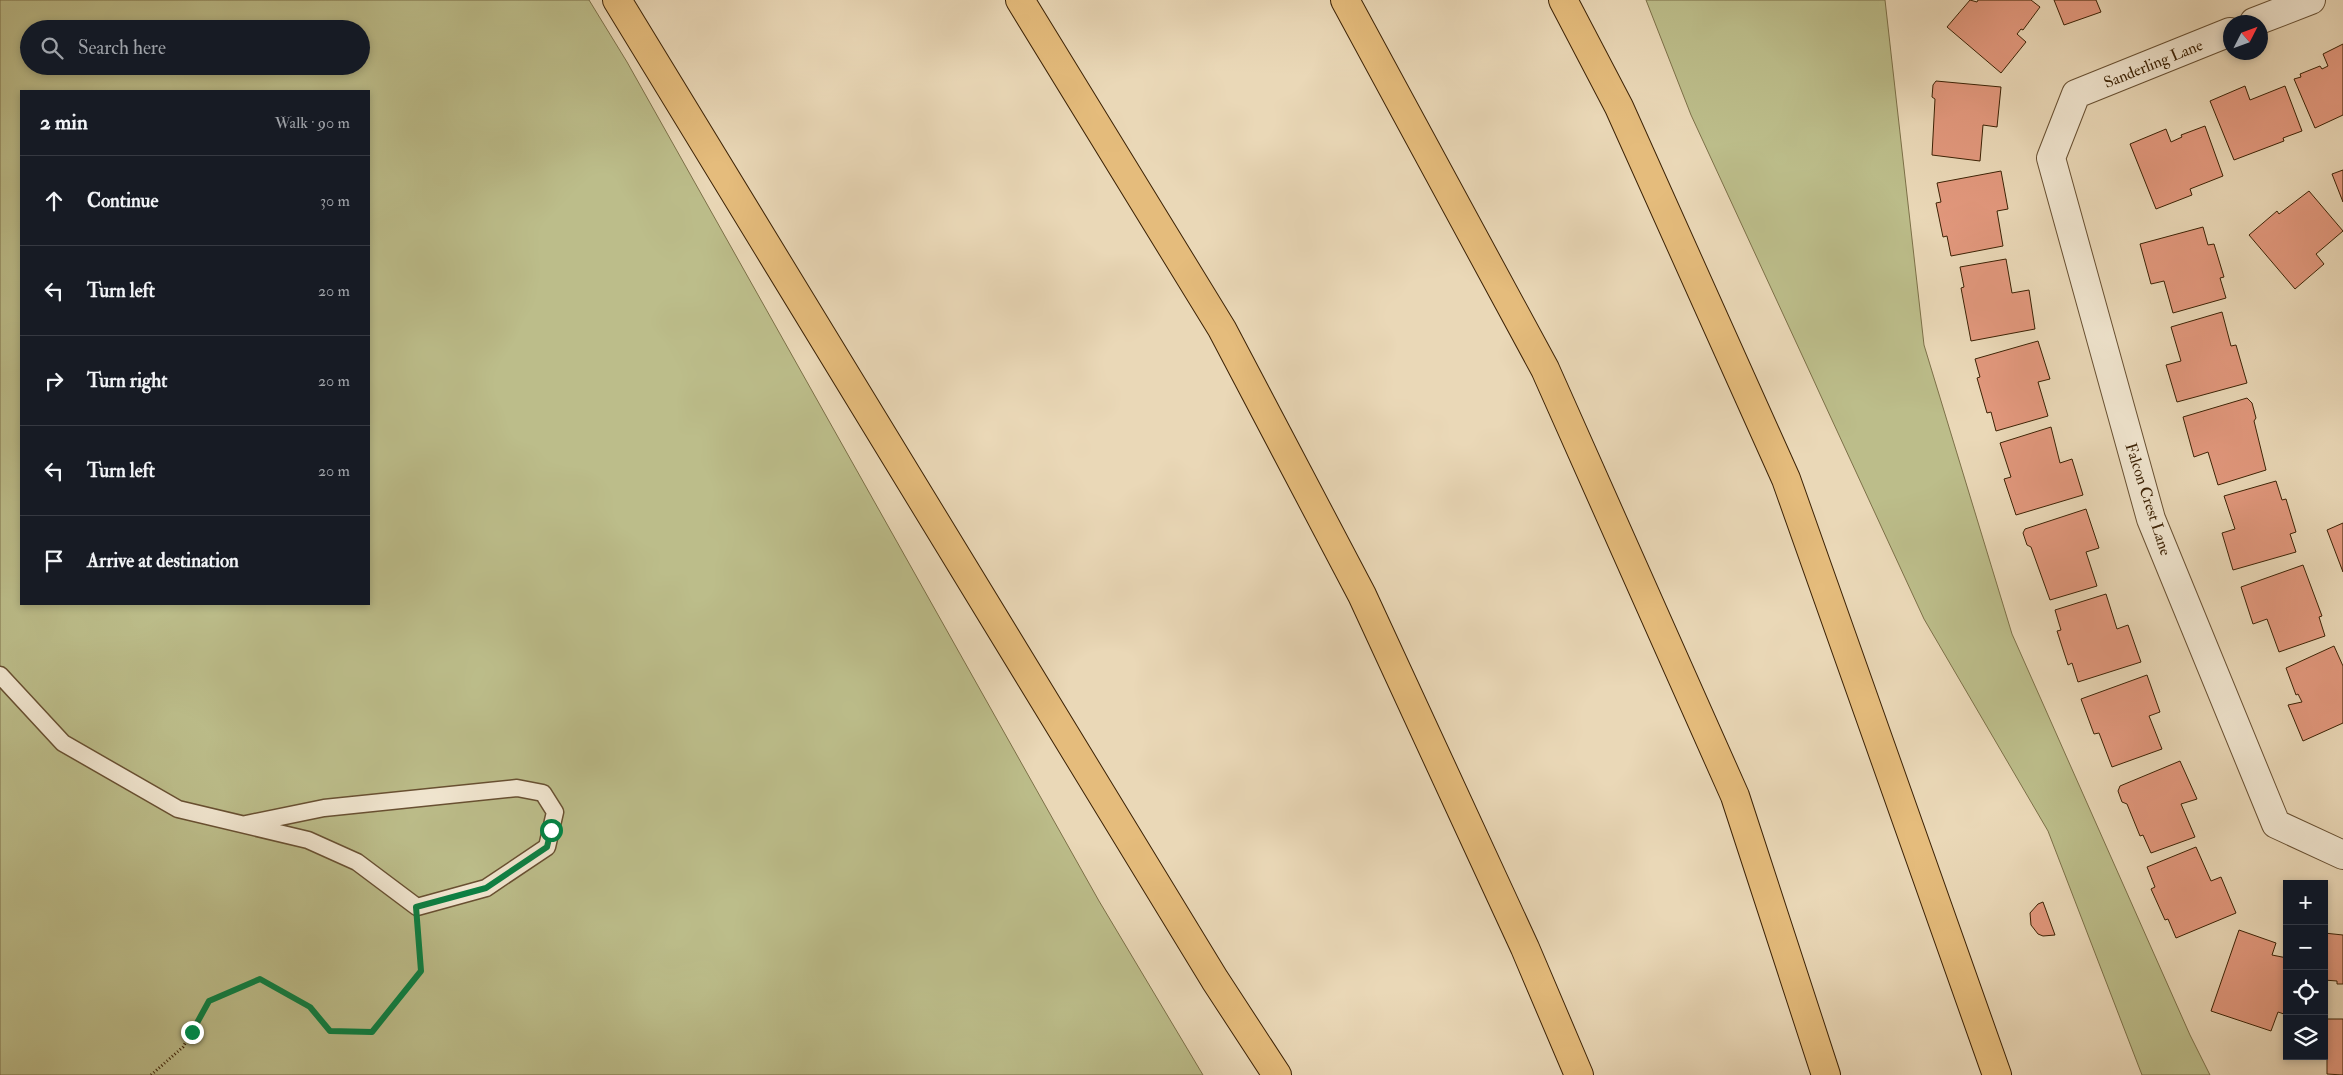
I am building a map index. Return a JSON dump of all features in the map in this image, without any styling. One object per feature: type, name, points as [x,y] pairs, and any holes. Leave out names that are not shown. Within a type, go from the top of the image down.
[{"type":"highway","points":[[617,0],[1215,980],[1277,1075]]},
{"type":"highway","points":[[1020,0],[1222,329],[1362,595],[1521,939],[1579,1075]]},
{"type":"highway","points":[[1345,0],[1546,369],[1735,796],[1826,1075]]},
{"type":"highway","points":[[1563,0],[1619,107],[1786,479],[1997,1075]]},
{"type":"street","points":[[2268,17],[2311,0]]},
{"type":"street","name":"Sanderling Lane","points":[[2076,94],[2223,35]]},
{"type":"street","name":"Falcon Crest Lane","points":[[2076,94],[2051,158],[2151,519],[2276,824],[2343,855]]},
{"type":"lane","points":[[0,674],[63,744],[178,809],[308,840],[357,862],[416,907],[486,888],[547,847],[555,812],[543,793],[517,788],[324,808],[246,824]]},
{"type":"path","points":[[151,1075],[183,1047],[209,1001],[260,979],[310,1007],[330,1031],[372,1032],[421,971],[416,907]]},
{"type":"green space","points":[[0,0],[589,0],[627,62],[1099,901],[1203,1075],[0,1075]]},
{"type":"green space","points":[[1646,0],[1885,0],[1924,345],[2012,634],[2190,1035],[2210,1075],[2142,1075],[2048,831],[1924,619],[1691,115]]},
{"type":"building","points":[[1970,0],[1977,2],[1978,0],[2031,0],[2040,7],[2023,30],[2021,29],[2017,34],[2026,42],[2001,73],[1947,27]]},
{"type":"building","points":[[2054,0],[2096,0],[2101,12],[2064,25]]},
{"type":"building","points":[[2343,44],[2343,115],[2315,128],[2294,79],[2301,77],[2300,74],[2320,66],[2322,69],[2328,66],[2323,54]]},
{"type":"building","points":[[1936,81],[2001,87],[1997,127],[1983,125],[1980,161],[1932,155],[1935,99],[1932,97],[1933,85]]},
{"type":"building","points":[[2245,86],[2250,100],[2285,86],[2302,131],[2283,138],[2284,141],[2234,160],[2210,101]]},
{"type":"building","points":[[2205,126],[2223,176],[2190,189],[2192,195],[2156,209],[2130,144],[2166,129],[2171,142],[2182,137],[2181,135]]},
{"type":"building","points":[[2343,170],[2343,202],[2332,174]]},
{"type":"building","points":[[2001,171],[2008,209],[1997,211],[2003,246],[1951,256],[1947,236],[1943,237],[1936,203],[1941,202],[1937,183]]},
{"type":"building","points":[[2309,191],[2343,231],[2316,254],[2324,264],[2295,289],[2249,235],[2277,211],[2279,214]]},
{"type":"building","points":[[2203,227],[2208,245],[2214,244],[2224,277],[2220,278],[2226,298],[2173,313],[2164,281],[2151,284],[2140,244]]},
{"type":"building","points":[[2006,259],[2012,293],[2029,290],[2035,329],[1971,341],[1961,288],[1964,287],[1960,267]]},
{"type":"building","points":[[2222,312],[2231,346],[2236,345],[2247,383],[2177,402],[2166,365],[2181,361],[2171,327]]},
{"type":"building","points":[[2038,341],[2050,379],[2038,382],[2048,416],[1996,431],[1991,412],[1987,413],[1977,378],[1980,377],[1975,359]]},
{"type":"building","points":[[2247,398],[2252,403],[2256,418],[2254,421],[2266,470],[2218,485],[2208,452],[2194,457],[2183,417]]},
{"type":"building","points":[[2051,427],[2060,463],[2072,459],[2083,495],[2016,515],[2004,479],[2011,477],[2000,443]]},
{"type":"building","points":[[2276,481],[2282,500],[2286,499],[2296,532],[2290,534],[2296,552],[2233,570],[2222,533],[2235,529],[2224,496]]},
{"type":"building","points":[[2086,509],[2099,548],[2086,552],[2097,586],[2050,600],[2031,547],[2027,545],[2023,533],[2025,529]]},
{"type":"building","points":[[2343,523],[2343,572],[2327,530]]},
{"type":"building","points":[[2303,565],[2322,616],[2319,617],[2325,636],[2279,652],[2267,619],[2253,624],[2241,587]]},
{"type":"building","points":[[2106,594],[2117,629],[2128,625],[2141,662],[2078,682],[2072,663],[2068,665],[2057,631],[2061,630],[2055,610]]},
{"type":"building","points":[[2334,646],[2343,666],[2343,723],[2303,741],[2288,705],[2302,702],[2298,694],[2296,695],[2286,668]]},
{"type":"building","points":[[2147,675],[2160,712],[2149,716],[2162,749],[2112,767],[2099,733],[2094,734],[2081,699]]},
{"type":"building","points":[[2180,761],[2197,799],[2181,804],[2195,837],[2151,853],[2143,835],[2140,836],[2127,804],[2122,802],[2118,791],[2120,786]]},
{"type":"building","points":[[2196,847],[2211,881],[2221,877],[2236,913],[2176,938],[2168,919],[2165,920],[2151,889],[2155,887],[2147,867]]},
{"type":"building","points":[[2043,902],[2055,935],[2043,936],[2038,934],[2031,925],[2030,913],[2038,904]]},
{"type":"building","points":[[2239,930],[2276,943],[2272,955],[2283,957],[2283,1014],[2278,1012],[2271,1031],[2211,1011]]},
{"type":"building","points":[[2328,933],[2343,935],[2343,984],[2337,984],[2337,981],[2328,980]]},
{"type":"building","points":[[2328,1019],[2343,1019],[2343,1075],[2327,1074]]},
{"type":"route","points":[[192,1032],[209,1001],[260,979],[310,1007],[330,1031],[372,1032],[421,971],[416,907],[486,888],[547,847],[551,830]]}]
